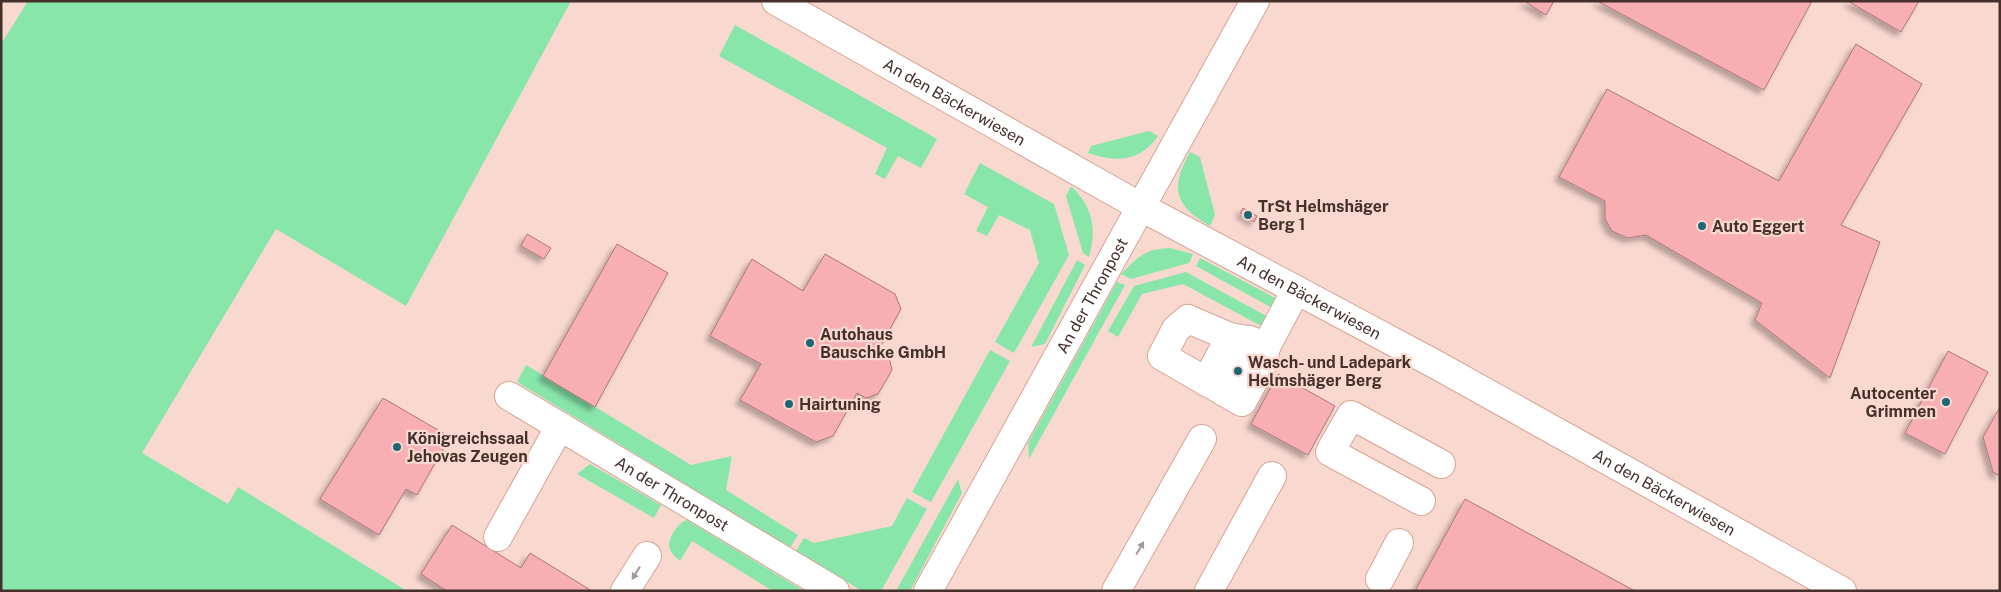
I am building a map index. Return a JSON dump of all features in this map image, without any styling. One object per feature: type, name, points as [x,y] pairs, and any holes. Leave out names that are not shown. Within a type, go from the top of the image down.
[{"type":"street","name":"An den Bäckerwiesen","points":[[776,1],[1141,206],[1466,381],[1842,591]]},
{"type":"street","name":"An der Thronpost","points":[[928,591],[1255,1]]},
{"type":"street","points":[[1224,392],[1249,341],[1296,290]]},
{"type":"street","points":[[1188,319],[1249,341],[1263,363],[1224,392],[1162,356],[1176,329],[1188,319]]},
{"type":"street","name":"An der Thronpost","points":[[509,396],[835,591]]},
{"type":"street","points":[[1422,501],[1330,452],[1351,415],[1441,464]]},
{"type":"street","points":[[498,537],[560,426]]},
{"type":"street","points":[[1116,591],[1202,440]]},
{"type":"street","points":[[1209,591],[1272,476]]},
{"type":"street","points":[[1380,579],[1399,543]]},
{"type":"street","points":[[625,591],[647,556]]},
{"type":"green space","points":[[28,1],[571,1],[406,306],[276,229],[142,453],[228,504],[238,487],[407,591],[1,591],[1,44]]},
{"type":"green space","points":[[735,25],[937,139],[921,168],[898,156],[885,179],[875,174],[887,148],[719,56]]},
{"type":"green space","points":[[1149,131],[1158,136],[1151,145],[1127,158],[1108,158],[1088,153],[1091,146]]},
{"type":"green space","points":[[1190,152],[1200,157],[1215,215],[1210,226],[1189,211],[1179,195],[1180,176]]},
{"type":"green space","points":[[980,163],[1054,204],[1069,255],[1014,353],[995,342],[1039,263],[1030,230],[999,215],[987,236],[976,231],[988,207],[964,194]]},
{"type":"green space","points":[[1071,186],[1084,202],[1091,219],[1093,237],[1089,257],[1083,253],[1066,196]]},
{"type":"green space","points":[[1170,248],[1193,254],[1189,263],[1131,279],[1121,274],[1133,262],[1148,252]]},
{"type":"green space","points":[[1200,258],[1277,299],[1272,308],[1196,266]]},
{"type":"green space","points":[[1077,260],[1085,265],[1045,344],[1031,347]]},
{"type":"green space","points":[[1186,272],[1268,317],[1263,327],[1183,284],[1142,294],[1118,337],[1108,331],[1134,286]]},
{"type":"green space","points":[[1117,282],[1125,285],[1029,459],[1028,443]]},
{"type":"green space","points":[[990,350],[1010,361],[931,502],[912,492]]},
{"type":"green space","points":[[526,365],[691,465],[732,456],[726,490],[798,535],[790,548],[517,382]]},
{"type":"green space","points":[[590,464],[661,505],[654,518],[577,474]]},
{"type":"green space","points":[[958,479],[962,493],[910,591],[896,591]]},
{"type":"green space","points":[[907,498],[927,509],[881,591],[862,591],[796,551],[804,538],[814,543],[892,526]]},
{"type":"green space","points":[[687,520],[804,591],[773,591],[692,541],[680,561],[672,554],[669,543],[675,530]]},
{"type":"building","points":[[1524,1],[1554,1],[1546,15]]},
{"type":"building","points":[[1597,1],[1812,1],[1764,90]]},
{"type":"building","points":[[1848,1],[1919,1],[1901,32]]},
{"type":"building","points":[[1856,44],[1922,84],[1841,225],[1880,242],[1830,378],[1755,320],[1762,303],[1646,235],[1628,238],[1612,231],[1605,219],[1605,201],[1559,177],[1607,89],[1779,181]]},
{"type":"building","name":"TrSt Helmshäger Berg 1","points":[[1243,208],[1257,216],[1254,222],[1240,213]]},
{"type":"building","points":[[527,234],[551,248],[544,259],[521,246]]},
{"type":"building","points":[[617,244],[668,273],[595,407],[543,376]]},
{"type":"building","points":[[825,254],[895,294],[901,309],[879,349],[889,357],[892,370],[878,394],[866,398],[857,393],[833,436],[816,442],[740,400],[761,364],[710,336],[752,259],[803,291]]},
{"type":"building","name":"Autocenter Grimmen","points":[[1948,351],[1988,372],[1945,454],[1905,433]]},
{"type":"building","points":[[1278,374],[1335,406],[1308,455],[1251,424]]},
{"type":"building","points":[[383,398],[450,437],[417,495],[406,489],[379,535],[320,499]]},
{"type":"building","points":[[2000,407],[2000,476],[1993,472],[1983,437]]},
{"type":"building","points":[[1465,499],[1635,591],[1415,591]]},
{"type":"building","points":[[452,525],[521,568],[530,553],[592,591],[447,591],[421,574]]},
{"type":"place","name":"TrSt Helmshäger Berg 1","points":[[1248,215]]},
{"type":"place","name":"Auto Eggert","points":[[1702,226]]},
{"type":"place","name":"Autohaus Bauschke GmbH","points":[[810,343]]},
{"type":"place","name":"Wasch- und Ladepark Helmshäger Berg","points":[[1238,371]]},
{"type":"place","name":"Autocenter Grimmen","points":[[1946,402]]},
{"type":"place","name":"Hairtuning","points":[[789,404]]},
{"type":"place","name":"Königreichssaal Jehovas Zeugen","points":[[397,447]]}]
